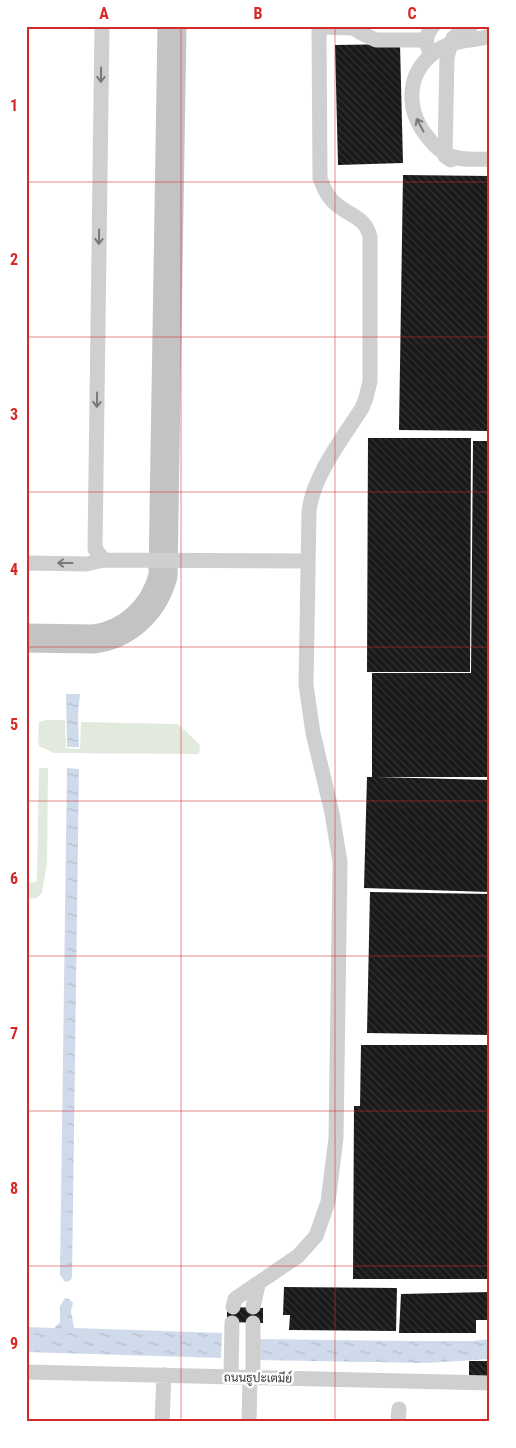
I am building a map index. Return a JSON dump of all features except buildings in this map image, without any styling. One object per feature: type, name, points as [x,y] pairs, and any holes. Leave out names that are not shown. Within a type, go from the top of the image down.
[{"type":"street","points":[[102,26],[95,549],[104,560]]},
{"type":"street","points":[[433,26],[428,31],[427,48],[445,71]]},
{"type":"street","points":[[471,26],[465,28],[453,38],[447,57],[445,71],[445,156],[454,162],[490,161]]},
{"type":"street","points":[[232,1307],[235,1299],[298,1256],[316,1236],[328,1202],[336,1138],[340,862],[332,813],[313,733],[307,692],[309,512],[312,493],[320,474],[362,408],[370,381],[370,238],[368,228],[360,220],[336,204],[326,194],[320,178],[319,27],[353,28],[376,40],[426,40]]},
{"type":"street","points":[[490,36],[462,40],[446,45],[434,52],[417,74],[412,97],[414,113],[418,124],[433,144],[452,157],[490,161]]},
{"type":"street","points":[[26,563],[86,564],[104,560],[308,562]]},
{"type":"street","points":[[253,1307],[258,1285]]},
{"type":"street","points":[[231,1371],[232,1326]]},
{"type":"street","points":[[249,1422],[252,1328]]},
{"type":"street","name":"ถนนธูปะเตมีย์","points":[[26,1372],[163,1385],[231,1371],[251,1380],[490,1383]]},
{"type":"street","points":[[162,1422],[163,1385]]},
{"type":"shaded area","points":[[65,720],[66,748],[80,749],[81,722],[178,724],[200,745],[199,754],[54,753],[39,746],[39,722]]},
{"type":"shaded area","points":[[39,768],[48,768],[47,863],[42,893],[36,898],[26,899],[26,883],[36,882],[37,877]]},
{"type":"water","points":[[66,694],[80,694],[78,713],[79,747],[67,747]]},
{"type":"water","points":[[67,768],[79,769],[72,1277],[71,1280],[65,1282],[60,1274]]},
{"type":"water","points":[[65,1298],[73,1303],[71,1311],[74,1328],[222,1333],[221,1358],[26,1352],[26,1327],[54,1328],[60,1322],[60,1306]]},
{"type":"water","points":[[256,1339],[473,1341],[490,1339],[490,1359],[427,1363],[256,1360]]},
{"type":"taxiway","points":[[26,638],[93,639],[117,632],[128,626],[146,609],[159,588],[163,576],[172,26]]}]
